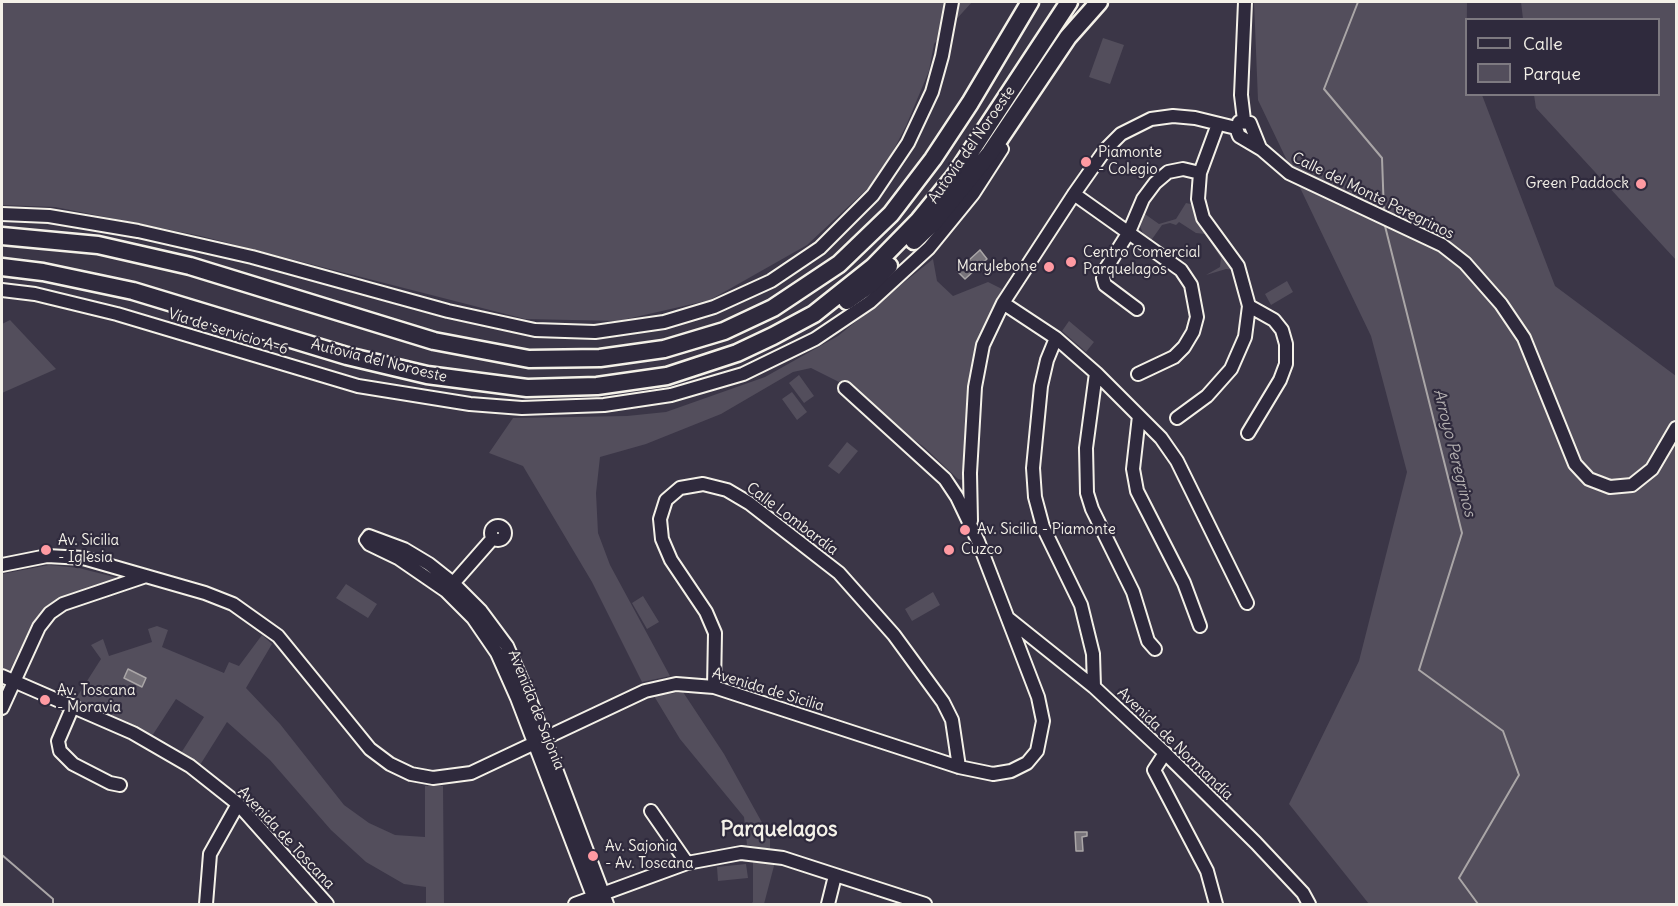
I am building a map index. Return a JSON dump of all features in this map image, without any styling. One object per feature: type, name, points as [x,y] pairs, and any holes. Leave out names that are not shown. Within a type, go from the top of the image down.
[{"type":"highway","name":"Autovía del Noroeste","points":[[2,236],[98,245],[190,266],[434,341],[529,359],[600,358],[664,350],[724,331],[772,308],[839,264],[891,213],[933,159],[970,103],[1030,2]]},
{"type":"highway","name":"Autovía del Noroeste","points":[[2,267],[43,272],[133,291],[347,356],[427,375],[527,388],[597,386],[667,376],[737,353],[814,314],[873,267],[920,220],[954,177],[1069,2]]},
{"type":"highway","points":[[814,314],[829,314],[871,284],[935,221],[990,153],[1068,37],[1100,2]]},
{"type":"street","points":[[2,214],[49,216],[138,231],[252,256],[448,311],[535,330],[594,332],[664,322],[714,307],[771,281],[820,248],[873,195],[908,143],[932,92],[942,56],[952,2]]},
{"type":"street","name":"Vía de servicio A-6","points":[[2,290],[35,294],[117,314],[358,386],[419,397],[522,408],[604,405],[671,395],[743,374],[816,339],[870,302],[929,248],[972,194],[1100,2]]},
{"type":"street","points":[[1244,129],[1241,95],[1245,2]]},
{"type":"street","name":"Calle del Monte Peregrinos","points":[[972,527],[970,473],[978,366],[992,323],[1074,194],[1105,150],[1135,126],[1151,118],[1173,116],[1195,118],[1244,129],[1261,149],[1289,173],[1442,244],[1465,263],[1501,304],[1524,338],[1575,464],[1589,479],[1610,487],[1632,485],[1652,469],[1677,428]]},
{"type":"street","points":[[1177,418],[1207,396],[1232,369],[1245,337],[1249,306],[1238,266],[1203,218],[1198,200],[1200,173],[1218,124]]},
{"type":"street","points":[[1137,309],[1109,290],[1103,278],[1129,232],[1143,199],[1161,177],[1168,172],[1183,168],[1200,173]]},
{"type":"street","points":[[1074,194],[1181,270],[1191,285],[1196,302],[1195,325],[1184,347],[1174,357],[1138,374]]},
{"type":"street","points":[[1003,303],[1056,338],[1096,373],[1161,438],[1178,461],[1247,603]]},
{"type":"street","points":[[1248,434],[1273,397],[1286,364],[1286,344],[1282,330],[1274,320],[1249,306]]},
{"type":"street","points":[[1056,338],[1041,386],[1033,468],[1035,497],[1044,527],[1081,605],[1093,654],[1094,687]]},
{"type":"street","points":[[1096,373],[1086,448],[1087,493],[1092,509],[1133,591],[1148,641],[1155,649]]},
{"type":"street","name":"Avenida de Sicilia","points":[[2,565],[47,556],[65,556],[147,576],[233,604],[261,623],[297,657],[370,749],[390,764],[411,774],[433,778],[471,773],[645,691],[676,684],[714,687],[959,767],[993,774],[1011,771],[1027,763],[1037,751],[1043,735],[1043,721],[1038,697],[972,527],[945,479],[844,388]]},
{"type":"street","points":[[1139,416],[1133,469],[1137,491],[1184,584],[1200,626]]},
{"type":"street","points":[[957,497],[970,473]]},
{"type":"street","name":"Calle Lombardía","points":[[714,687],[715,633],[706,612],[671,560],[662,539],[660,519],[666,500],[680,488],[703,484],[727,490],[749,503],[839,573],[894,636],[943,702],[952,720],[959,767]]},
{"type":"street","name":"Avenida de Sajonia","points":[[449,587],[369,544],[366,540],[369,536],[404,549],[429,564],[449,587],[473,618],[497,653],[539,741],[600,900]]},
{"type":"street","points":[[449,587],[494,538]]},
{"type":"street","points":[[2,708],[39,627],[50,614],[63,604],[147,576]]},
{"type":"street","name":"Avenida de Normandía","points":[[1008,618],[1094,687],[1165,753],[1256,843],[1310,904]]},
{"type":"street","name":"Avenida de Toscana","points":[[2,676],[133,733],[190,766],[238,804],[327,904]]},
{"type":"street","points":[[73,706],[58,741],[60,751],[73,764],[110,783],[120,785]]},
{"type":"street","points":[[1165,753],[1154,770],[1207,871],[1216,904]]},
{"type":"street","points":[[206,904],[210,854],[238,804]]},
{"type":"street","points":[[651,811],[687,863]]},
{"type":"street","points":[[575,904],[600,900],[687,863],[719,855],[765,855],[802,863],[925,904]]},
{"type":"street","points":[[828,904],[836,876]]},
{"type":"green space","points":[[2,2],[972,2],[934,44],[929,71],[906,126],[879,178],[807,245],[710,300],[618,321],[525,319],[201,236],[55,207],[2,205]]},
{"type":"green space","points":[[1254,2],[1467,2],[1465,96],[1482,96],[1555,286],[1676,376],[1676,904],[1369,904],[1289,804],[1359,661],[1407,472],[1371,336],[1258,100]]},
{"type":"green space","name":"Green Paddock","points":[[1521,2],[1676,2],[1676,260],[1536,108],[1534,96],[1660,96],[1660,18],[1523,18]]},
{"type":"green space","points":[[1103,38],[1124,45],[1110,84],[1089,77]]},
{"type":"green space","points":[[1186,203],[1195,205],[1235,270],[1226,269],[1206,275],[1220,267],[1221,258],[1205,234],[1196,233],[1179,222],[1176,225],[1170,223],[1162,225],[1150,242],[1145,239],[1140,226],[1142,212],[1159,224],[1176,219]]},
{"type":"green space","points":[[933,259],[937,281],[953,296],[988,282],[1002,289],[976,348],[969,380],[962,480],[847,386],[811,368],[793,372],[721,414],[646,444],[600,457],[596,493],[598,533],[610,565],[670,676],[642,682],[592,582],[523,466],[489,453],[513,418],[627,416],[666,412],[765,377],[838,336]]},
{"type":"green space","points":[[1287,281],[1293,292],[1271,305],[1265,294]]},
{"type":"green space","points":[[10,320],[56,369],[2,393],[2,324]]},
{"type":"green space","points":[[1069,321],[1094,342],[1086,352],[1062,331]]},
{"type":"green space","points":[[799,375],[814,396],[804,403],[789,383]]},
{"type":"green space","points":[[792,392],[807,412],[797,420],[782,399]]},
{"type":"green space","points":[[847,442],[858,451],[839,474],[828,466]]},
{"type":"green space","points":[[49,565],[79,568],[122,579],[67,595],[45,608],[33,622],[10,670],[2,673],[2,574]]},
{"type":"green space","points":[[346,584],[377,604],[368,618],[336,598]]},
{"type":"green space","points":[[933,592],[940,605],[912,621],[905,609]]},
{"type":"green space","points":[[643,596],[659,622],[647,629],[632,603]]},
{"type":"green space","points":[[157,626],[168,630],[162,647],[224,673],[229,662],[239,666],[262,635],[272,644],[246,688],[280,724],[344,805],[369,823],[395,835],[425,837],[425,786],[443,786],[444,904],[426,904],[426,887],[404,884],[366,862],[331,830],[270,760],[227,722],[200,765],[181,753],[204,717],[176,699],[152,736],[75,700],[101,659],[91,645],[103,639],[109,656],[152,642],[148,629]]},
{"type":"green space","points":[[683,692],[724,754],[770,837],[770,849],[747,845],[744,817],[680,739],[654,696]]},
{"type":"green space","points":[[753,859],[775,862],[764,904],[751,904],[753,902]]},
{"type":"green space","points":[[746,864],[748,878],[718,881],[717,867]]},
{"type":"shaded area","points":[[980,250],[987,259],[965,279],[957,271]]},
{"type":"shaded area","points":[[128,669],[146,678],[142,687],[124,678]]},
{"type":"shaded area","points":[[1075,832],[1087,832],[1087,836],[1082,837],[1083,851],[1076,851]]},
{"type":"waterway","name":"Arroyo Peregrinos","points":[[1358,2],[1324,89],[1382,158],[1384,213]]},
{"type":"waterway","name":"Arroyo Peregrinos","points":[[1384,222],[1462,533],[1419,670],[1503,731],[1519,775],[1459,878],[1478,904]]},
{"type":"waterway","points":[[2,855],[53,899],[53,904]]},
{"type":"place","name":"Piamonte - Colegio","points":[[1086,162]]},
{"type":"place","name":"Green Paddock","points":[[1641,184]]},
{"type":"place","name":"Centro Comercial Parquelagos","points":[[1071,262]]},
{"type":"place","name":"Marylebone","points":[[1049,267]]},
{"type":"place","name":"Av. Sicilia - Piamonte","points":[[965,530]]},
{"type":"place","name":"Av. Sicilia - Iglesia","points":[[46,550]]},
{"type":"place","name":"Cuzco","points":[[949,550]]},
{"type":"place","name":"Av. Toscana - Moravia","points":[[45,700]]},
{"type":"place","name":"Av. Sajonia - Av. Toscana","points":[[593,856]]},
{"type":"district","name":"Parquelagos","points":[[779,830]]}]
